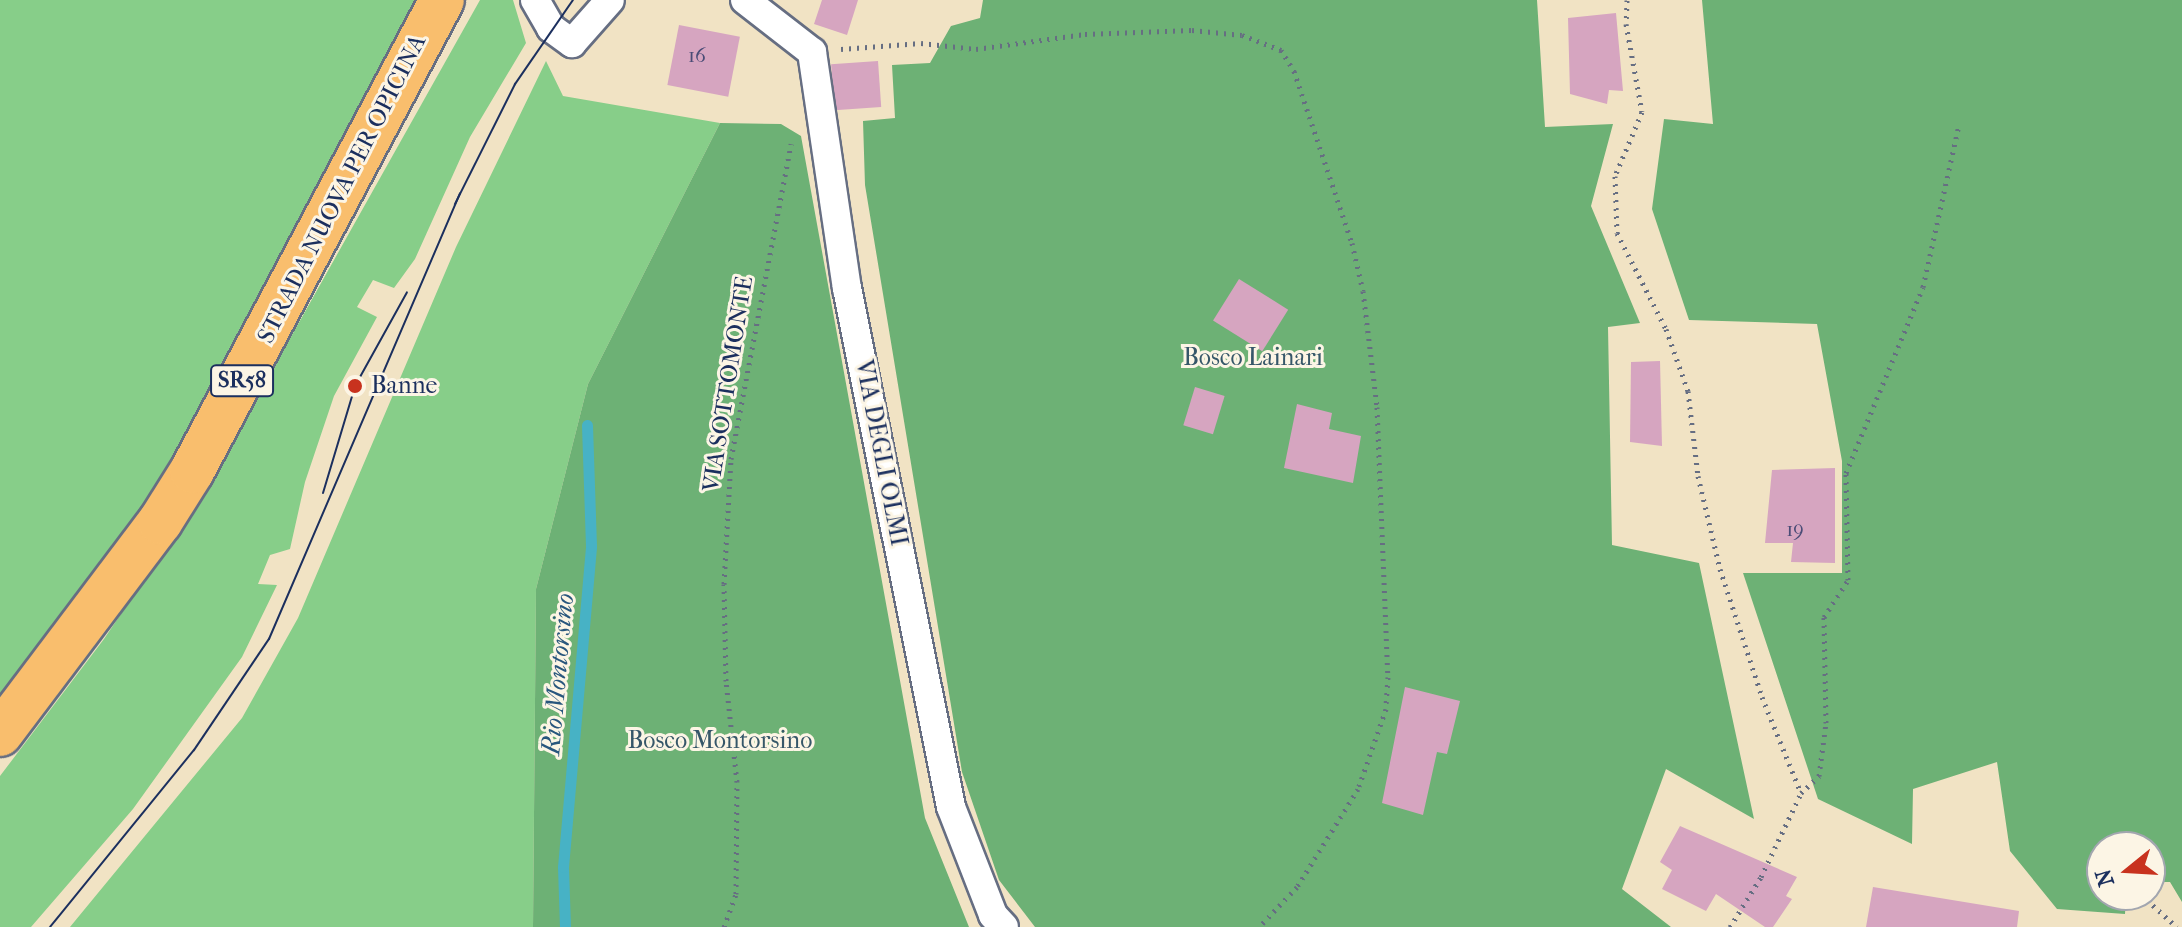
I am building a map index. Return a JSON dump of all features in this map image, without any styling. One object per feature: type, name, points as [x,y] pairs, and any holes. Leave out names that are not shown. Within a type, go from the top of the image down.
[{"type":"main road","name":"STRADA NUOVA PER OPICINA","points":[[0,734],[184,484],[442,0]]},
{"type":"street","points":[[535,0],[551,28],[572,43],[610,0]]},
{"type":"street","points":[[745,0],[812,52]]},
{"type":"street","name":"VIA DEGLI OLMI","points":[[812,52],[847,288],[951,807],[993,915],[1004,927]]},
{"type":"path","points":[[1627,0],[1626,24],[1642,112],[1615,176],[1617,233],[1666,329],[1688,391],[1698,476],[1720,569],[1762,697],[1801,793]]},
{"type":"path","points":[[812,52],[921,43],[976,49],[1085,34],[1192,30],[1242,35],[1281,50],[1294,71],[1352,243],[1363,291],[1377,407],[1388,677],[1386,709],[1358,789],[1297,887],[1259,927]]},
{"type":"path","points":[[1730,927],[1761,877],[1801,793],[1819,776],[1824,617],[1848,580],[1846,473],[1923,287],[1959,124]]},
{"type":"path","name":"VIA SOTTOMONTE","points":[[724,927],[736,894],[737,782],[726,681],[724,584],[731,459],[794,130]]},
{"type":"path","points":[[2159,911],[2177,927]]},
{"type":"green space","points":[[0,0],[415,0],[228,367],[125,535],[0,700]]},
{"type":"green space","points":[[480,0],[513,0],[526,43],[470,137],[415,259],[394,288],[373,280],[357,307],[377,317],[334,396],[305,482],[290,549],[270,555],[258,584],[277,585],[242,657],[133,809],[31,927],[0,927],[0,776],[104,639],[206,488]]},
{"type":"green space","name":"Bosco Lainari","points":[[983,0],[1537,0],[1545,127],[1613,124],[1591,206],[1640,323],[1608,327],[1612,545],[1699,563],[1754,819],[1666,769],[1622,889],[1671,927],[1035,927],[999,880],[962,772],[865,185],[863,121],[895,118],[892,65],[930,63],[951,26],[980,18]]},
{"type":"green space","points":[[1702,0],[2182,0],[2182,902],[2170,882],[2166,882],[2166,831],[2086,831],[2086,911],[2125,911],[2125,914],[2057,909],[2010,851],[1997,762],[1913,789],[1912,844],[1818,799],[1743,573],[1842,573],[1842,461],[1817,324],[1689,320],[1652,209],[1664,119],[1713,124]]},
{"type":"green space","points":[[546,61],[563,96],[720,123],[588,384],[536,589],[533,927],[70,927],[242,718],[298,618],[456,247]]},
{"type":"green space","name":"Bosco Montorsino","points":[[720,123],[781,124],[801,136],[925,818],[969,927],[533,927],[536,589],[588,384]]},
{"type":"building","points":[[822,0],[858,0],[847,35],[814,24]]},
{"type":"building","points":[[1616,13],[1623,91],[1609,90],[1607,104],[1570,94],[1568,18]]},
{"type":"building","points":[[679,25],[740,37],[728,97],[667,85]]},
{"type":"building","points":[[878,61],[881,107],[834,110],[831,64]]},
{"type":"building","points":[[1239,279],[1288,310],[1262,351],[1213,321]]},
{"type":"building","points":[[1660,361],[1662,446],[1630,442],[1631,362]]},
{"type":"building","points":[[1195,387],[1225,396],[1213,434],[1183,425]]},
{"type":"building","points":[[1297,404],[1332,413],[1329,429],[1361,436],[1353,483],[1284,468]]},
{"type":"building","points":[[1835,468],[1835,563],[1791,562],[1793,543],[1765,543],[1772,470]]},
{"type":"building","points":[[1405,687],[1460,701],[1447,754],[1437,752],[1423,815],[1382,803]]},
{"type":"building","points":[[1680,826],[1797,877],[1786,896],[1792,899],[1773,927],[1765,927],[1716,894],[1706,911],[1662,889],[1672,870],[1660,862]]},
{"type":"building","points":[[1873,887],[2019,911],[2017,927],[1866,927]]},
{"type":"waterway","name":"Rio Montorsino","points":[[565,927],[563,867],[591,546],[587,425]]},
{"type":"tram line","points":[[455,204],[515,84],[573,0]]},
{"type":"tram line","points":[[50,927],[194,750],[269,639],[460,193]]},
{"type":"tram line","points":[[323,493],[355,386],[407,292]]},
{"type":"place","name":"Banne","points":[[355,386]]}]
